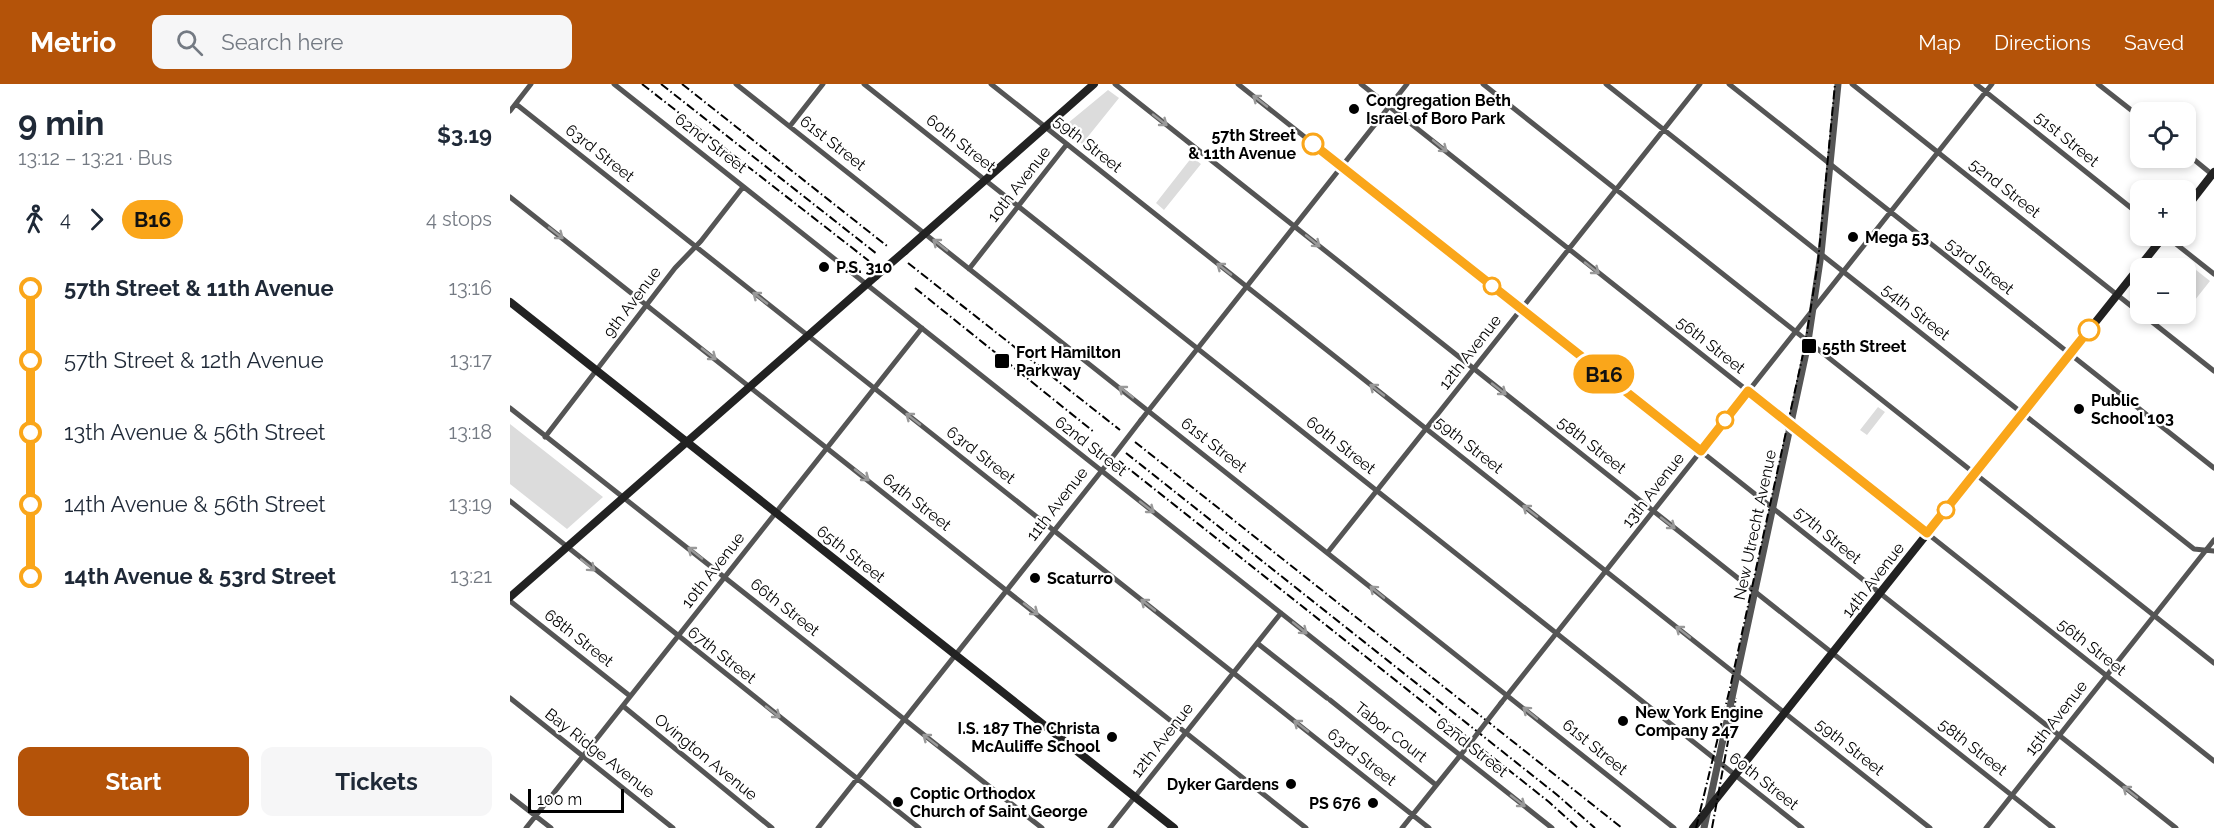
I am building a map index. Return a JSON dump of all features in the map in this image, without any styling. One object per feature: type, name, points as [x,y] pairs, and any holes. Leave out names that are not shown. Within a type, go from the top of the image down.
[{"type":"main road","points":[[510,599],[1094,84]]},
{"type":"main road","points":[[2196,195],[2213,174]]},
{"type":"main road","name":"14th Avenue","points":[[1694,828],[2157,246]]},
{"type":"main road","name":"65th Street","points":[[510,302],[1174,828]]},
{"type":"street","points":[[510,111],[531,84]]},
{"type":"street","name":"62nd Street","points":[[614,84],[1552,828]]},
{"type":"street","name":"61st Street","points":[[736,84],[1674,828]]},
{"type":"street","points":[[790,126],[823,84]]},
{"type":"street","name":"60th Street","points":[[864,84],[1802,828]]},
{"type":"street","name":"59th Street","points":[[991,84],[1930,828]]},
{"type":"street","name":"58th Street","points":[[1114,84],[2053,828]]},
{"type":"street","name":"57th Street","points":[[1238,84],[2176,828]]},
{"type":"street","name":"56th Street","points":[[1361,84],[2214,761]]},
{"type":"street","name":"11th Avenue","points":[[818,828],[1407,84]]},
{"type":"street","points":[[1483,84],[2214,663]]},
{"type":"street","name":"54th Street","points":[[1606,84],[2194,549],[2214,551]]},
{"type":"street","name":"12th Avenue","points":[[1328,552],[1700,84]]},
{"type":"street","name":"53rd Street","points":[[1729,84],[2214,468]]},
{"type":"street","name":"New Utrecht Avenue","points":[[1704,828],[1808,341],[1821,254],[1838,84]]},
{"type":"street","name":"52nd Street","points":[[1852,84],[2130,304]]},
{"type":"street","name":"51st Street","points":[[1976,84],[2130,207]]},
{"type":"street","name":"13th Avenue","points":[[1402,828],[1992,84]]},
{"type":"street","points":[[2098,84],[2130,109]]},
{"type":"street","name":"63rd Street","points":[[516,104],[1429,828]]},
{"type":"street","name":"10th Avenue","points":[[969,269],[1067,144]]},
{"type":"street","points":[[2196,161],[2213,174]]},
{"type":"street","name":"9th Avenue","points":[[545,437],[669,276],[743,187]]},
{"type":"street","name":"64th Street","points":[[510,197],[1306,828]]},
{"type":"street","points":[[2178,246],[2214,274]]},
{"type":"street","name":"52nd Street","points":[[2155,324],[2214,371]]},
{"type":"street","name":"10th Avenue","points":[[526,828],[922,328]]},
{"type":"street","name":"66th Street","points":[[510,408],[1042,828]]},
{"type":"street","name":"67th Street","points":[[510,501],[919,828]]},
{"type":"street","name":"15th Avenue","points":[[1986,828],[2214,540]]},
{"type":"street","name":"68th Street","points":[[510,599],[630,696]]},
{"type":"street","name":"12th Avenue","points":[[1110,828],[1281,613]]},
{"type":"street","name":"Tabor Court","points":[[1257,643],[1436,785]]},
{"type":"street","name":"Bay Ridge Avenue","points":[[510,698],[674,828]]},
{"type":"street","name":"Ovington Avenue","points":[[622,706],[772,828]]},
{"type":"street","points":[[510,796],[551,828]]},
{"type":"shaded area","points":[[1108,90],[1119,98],[1082,144],[1062,128]]},
{"type":"shaded area","points":[[1192,157],[1201,164],[1164,210],[1156,203]]},
{"type":"shaded area","points":[[2196,270],[2210,281],[2196,299]]},
{"type":"shaded area","points":[[1878,407],[1885,412],[1867,435],[1860,430]]},
{"type":"shaded area","points":[[510,424],[603,497],[567,529],[510,484]]},
{"type":"railway","points":[[642,84],[869,261]]},
{"type":"railway","points":[[661,84],[877,254]]},
{"type":"railway","points":[[682,84],[887,246]]},
{"type":"railway","points":[[1696,828],[1730,688],[1805,345],[1818,262],[1835,84]]},
{"type":"railway","points":[[908,263],[1120,430]]},
{"type":"railway","points":[[915,288],[1094,432]]},
{"type":"railway","points":[[1135,442],[1622,828]]},
{"type":"railway","points":[[1126,453],[1556,794],[1595,828]]},
{"type":"railway","points":[[1119,461],[1549,802],[1578,828]]},
{"type":"railway","points":[[1712,828],[1736,698]]},
{"type":"bus line","name":"B16","points":[[1313,144],[1701,451],[1748,391],[1927,533],[2089,330]]},
{"type":"place","name":"Congregation Beth Israel of Boro Park","points":[[1354,109]]},
{"type":"place","name":"57th Street & 11th Avenue","points":[[1313,144]]},
{"type":"place","name":"Mega 53","points":[[1853,237]]},
{"type":"place","name":"P.S. 310","points":[[824,267]]},
{"type":"place","name":"55th Street","points":[[1809,346]]},
{"type":"place","name":"Fort Hamilton Parkway","points":[[1002,361]]},
{"type":"place","name":"Public School 103","points":[[2079,409]]},
{"type":"place","name":"Scaturro","points":[[1035,578]]},
{"type":"place","name":"New York Engine Company 247","points":[[1623,721]]},
{"type":"place","name":"I.S. 187 The Christa McAuliffe School","points":[[1112,737]]},
{"type":"place","name":"Dyker Gardens","points":[[1291,784]]},
{"type":"place","name":"Coptic Orthodox Church of Saint George","points":[[898,802]]},
{"type":"place","name":"PS 676","points":[[1373,803]]}]
